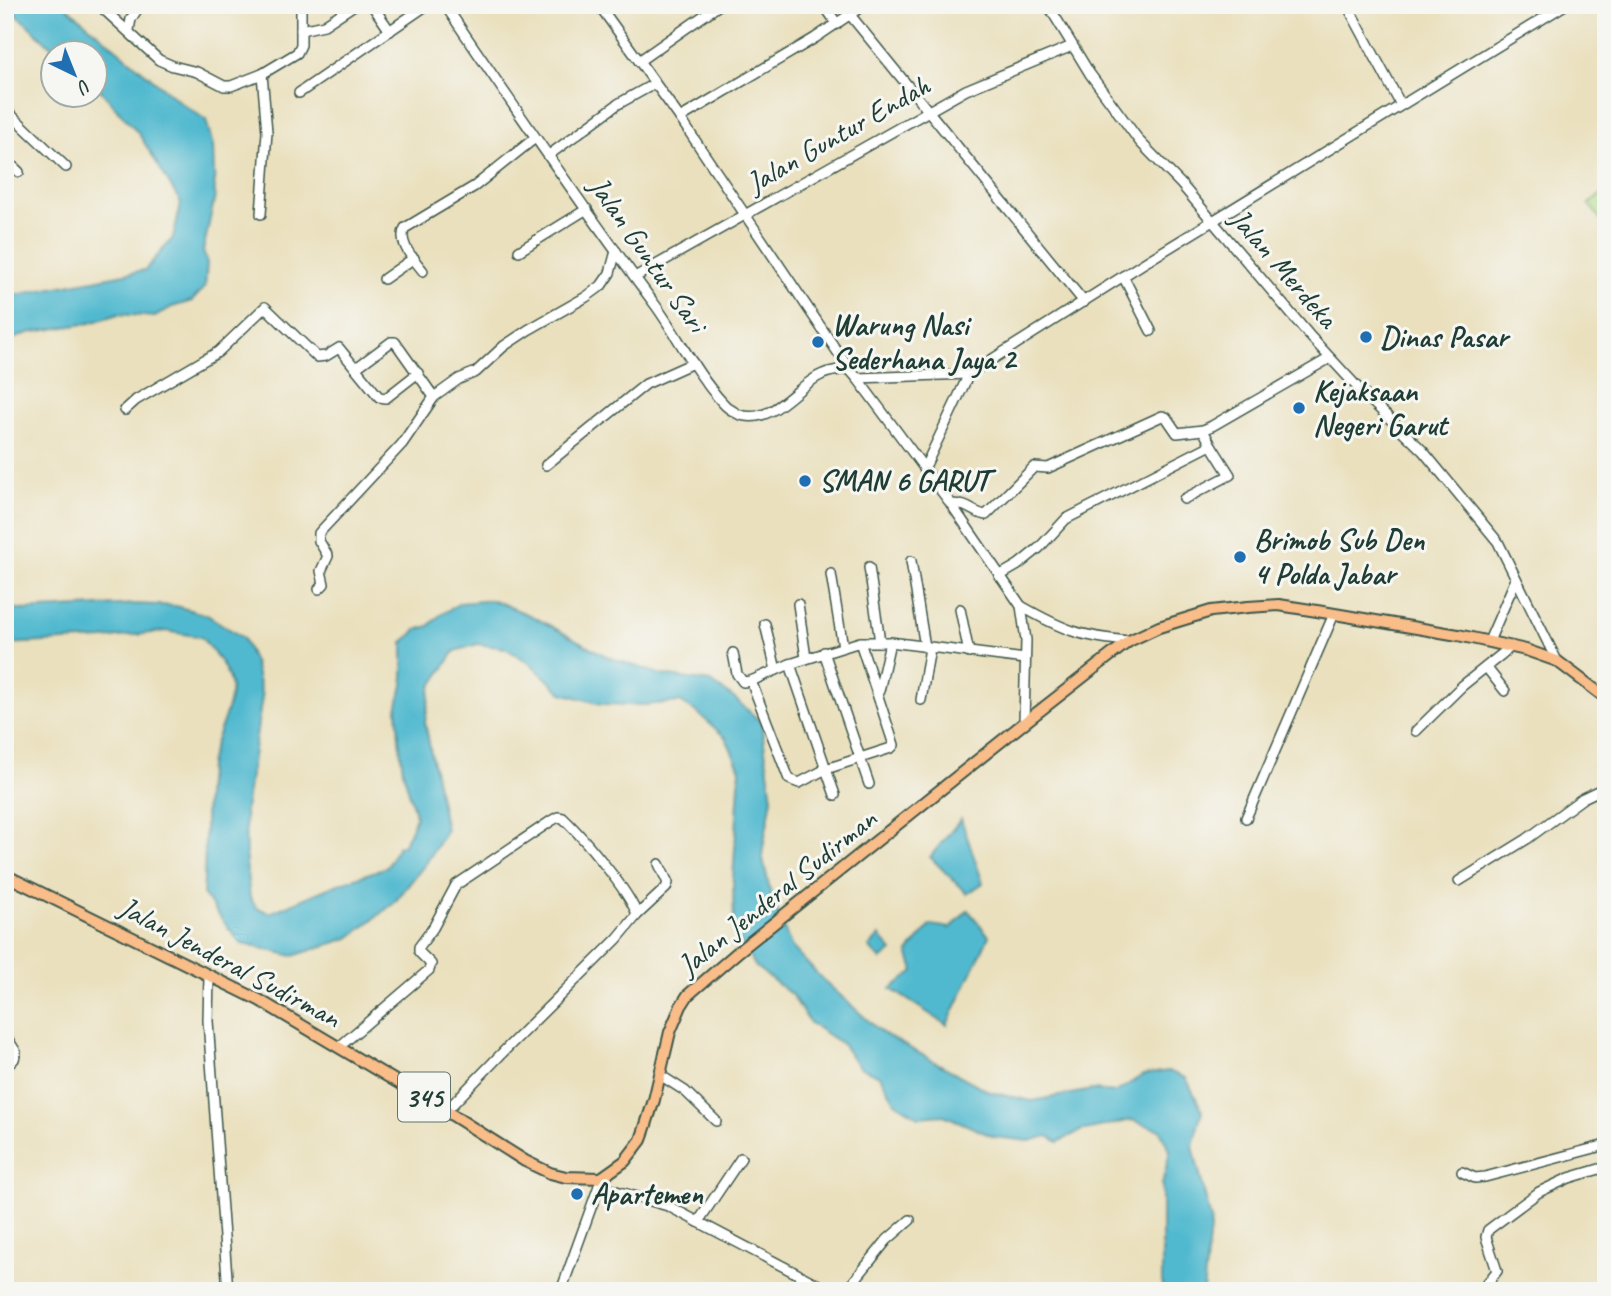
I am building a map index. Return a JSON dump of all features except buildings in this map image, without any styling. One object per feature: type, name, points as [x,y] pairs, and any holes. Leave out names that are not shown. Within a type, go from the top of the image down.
[{"type":"main road","name":"Jalan Jenderal Sudirman","points":[[6,877],[259,1000],[526,1161],[550,1173],[600,1182],[625,1161],[641,1140],[667,1042],[688,995],[739,951],[1129,641],[1159,627],[1211,611],[1279,605],[1512,646],[1557,661],[1606,698]]},
{"type":"street","points":[[99,5],[159,60],[197,72],[225,86],[262,74],[297,53],[301,45],[301,5]]},
{"type":"street","points":[[129,30],[131,19],[140,5]]},
{"type":"street","points":[[301,30],[324,25],[354,5]]},
{"type":"street","points":[[372,5],[390,31]]},
{"type":"street","points":[[299,93],[428,5]]},
{"type":"street","name":"Jalan Guntur Sari","points":[[445,5],[693,363],[730,409],[741,415],[757,416],[771,412],[821,375],[834,370],[849,369]]},
{"type":"street","points":[[598,5],[680,118],[849,369],[951,504],[1021,606],[1057,627],[1092,638],[1129,641]]},
{"type":"street","points":[[639,61],[719,5]]},
{"type":"street","points":[[824,5],[837,24]]},
{"type":"street","points":[[842,5],[1084,302]]},
{"type":"street","points":[[680,118],[864,5]]},
{"type":"street","name":"Jalan Merdeka","points":[[1048,5],[1072,46],[1140,142],[1181,184],[1329,358],[1423,452],[1498,542],[1557,661]]},
{"type":"street","points":[[1347,5],[1401,105]]},
{"type":"street","points":[[857,378],[969,374],[1123,276],[1565,5]]},
{"type":"street","name":"Jalan Guntur Endah","points":[[635,278],[976,85],[1072,46]]},
{"type":"street","points":[[261,214],[267,132],[262,74]]},
{"type":"street","points":[[549,155],[618,104],[654,84]]},
{"type":"street","points":[[5,109],[66,167]]},
{"type":"street","points":[[423,271],[403,241],[402,233],[405,228],[466,192],[535,138]]},
{"type":"street","points":[[5,159],[19,172]]},
{"type":"street","points":[[519,251],[587,209]]},
{"type":"street","points":[[319,589],[324,584],[321,571],[328,556],[318,539],[318,533],[402,444],[435,397],[459,379],[476,372],[503,346],[601,286],[610,273],[616,251]]},
{"type":"street","points":[[384,279],[414,258]]},
{"type":"street","points":[[1123,276],[1150,331]]},
{"type":"street","points":[[125,410],[135,400],[218,352],[264,307],[317,357],[326,356],[340,348],[382,398],[399,389],[418,373]]},
{"type":"street","points":[[356,368],[393,341],[401,348],[435,397]]},
{"type":"street","points":[[951,504],[964,504],[986,515],[1034,467],[1048,468],[1162,416],[1166,417],[1177,432],[1203,430],[1329,358]]},
{"type":"street","points":[[546,465],[646,384],[693,363]]},
{"type":"street","points":[[924,469],[969,374]]},
{"type":"street","points":[[1184,499],[1230,476],[1203,430]]},
{"type":"street","points":[[999,576],[1039,548],[1066,519],[1211,444]]},
{"type":"street","points":[[911,561],[927,647],[921,700]]},
{"type":"street","points":[[869,567],[880,642]]},
{"type":"street","points":[[831,575],[843,647]]},
{"type":"street","points":[[1489,640],[1516,579]]},
{"type":"street","points":[[798,604],[806,658]]},
{"type":"street","points":[[1021,606],[1025,624],[1026,659],[1024,723]]},
{"type":"street","points":[[960,609],[969,653]]},
{"type":"street","points":[[1246,818],[1334,614]]},
{"type":"street","points":[[765,624],[776,670]]},
{"type":"street","points":[[751,681],[789,779],[799,783],[826,769],[859,760],[894,745],[860,642]]},
{"type":"street","points":[[733,653],[738,677],[743,681],[751,681],[806,658],[860,642],[890,642],[1026,659]]},
{"type":"street","points":[[878,693],[890,642]]},
{"type":"street","points":[[1416,731],[1462,686],[1512,646]]},
{"type":"street","points":[[824,652],[869,784]]},
{"type":"street","points":[[790,664],[835,795]]},
{"type":"street","points":[[1486,667],[1505,691]]},
{"type":"street","points":[[1459,881],[1527,839],[1583,798],[1606,787]]},
{"type":"street","points":[[339,1047],[429,970],[431,964],[419,952],[419,947],[433,928],[456,885],[558,817],[569,824],[600,860],[637,915]]},
{"type":"street","points":[[446,1111],[666,888],[668,883],[659,864]]},
{"type":"street","points":[[209,976],[208,1021],[228,1291]]},
{"type":"street","points":[[5,1035],[16,1052],[15,1059],[5,1068]]},
{"type":"street","points":[[660,1075],[685,1091],[716,1121]]},
{"type":"street","points":[[1462,1172],[1475,1178],[1485,1177],[1606,1145]]},
{"type":"street","points":[[698,1222],[741,1158]]},
{"type":"street","points":[[1481,1291],[1497,1271],[1486,1237],[1489,1230],[1539,1192],[1569,1178],[1606,1167]]},
{"type":"street","points":[[561,1291],[600,1182],[667,1206],[830,1291]]},
{"type":"street","points":[[846,1291],[887,1240],[910,1220]]},
{"type":"green space","points":[[1606,191],[1606,226],[1589,204]]},
{"type":"water","points":[[6,5],[64,5],[103,38],[42,38]]},
{"type":"water","points":[[108,42],[180,102],[206,120],[213,146],[215,196],[203,251],[207,263],[205,287],[192,301],[172,307],[155,317],[118,314],[90,323],[28,333],[5,342],[5,297],[145,270],[173,238],[181,203],[139,134],[108,99]]},
{"type":"water","points":[[493,600],[534,617],[608,657],[662,675],[711,682],[761,722],[772,798],[762,854],[771,895],[791,946],[821,978],[882,1033],[990,1092],[1032,1101],[1092,1090],[1116,1092],[1143,1075],[1168,1071],[1186,1078],[1202,1110],[1193,1146],[1211,1220],[1203,1291],[1162,1291],[1162,1184],[1170,1151],[1160,1130],[1132,1120],[1080,1131],[1058,1142],[1048,1136],[1029,1141],[994,1137],[944,1115],[919,1117],[895,1102],[880,1076],[859,1067],[842,1044],[810,1023],[792,995],[756,967],[734,932],[733,879],[740,769],[726,738],[698,713],[680,702],[601,704],[562,693],[531,664],[505,648],[478,644],[455,651],[431,687],[425,722],[446,830],[427,862],[394,903],[349,938],[293,956],[240,943],[203,894],[205,811],[210,760],[229,704],[231,688],[223,667],[201,637],[166,631],[104,639],[5,644],[5,606],[21,610],[138,604],[176,606],[207,615],[243,638],[254,662],[262,697],[245,810],[246,863],[250,898],[257,908],[270,913],[387,867],[398,846],[404,844],[416,817],[403,771],[399,739],[397,709],[403,685],[403,643],[416,630],[429,626],[460,603]]},
{"type":"water","points":[[961,819],[983,883],[967,894],[930,857]]},
{"type":"water","points":[[968,910],[989,936],[947,1025],[891,989],[914,971],[908,952],[931,925],[951,928]]},
{"type":"water","points":[[880,936],[892,951],[881,960],[869,947]]},
{"type":"place","name":"Dinas Pasar","points":[[1366,337]]},
{"type":"place","name":"Warung Nasi Sederhana Jaya 2","points":[[818,342]]},
{"type":"place","name":"Kejaksaan Negeri Garut","points":[[1299,408]]},
{"type":"place","name":"SMAN 6 GARUT","points":[[805,481]]},
{"type":"place","name":"Brimob Sub Den 4 Polda Jabar","points":[[1240,557]]},
{"type":"place","name":"Apartemen","points":[[577,1194]]}]
